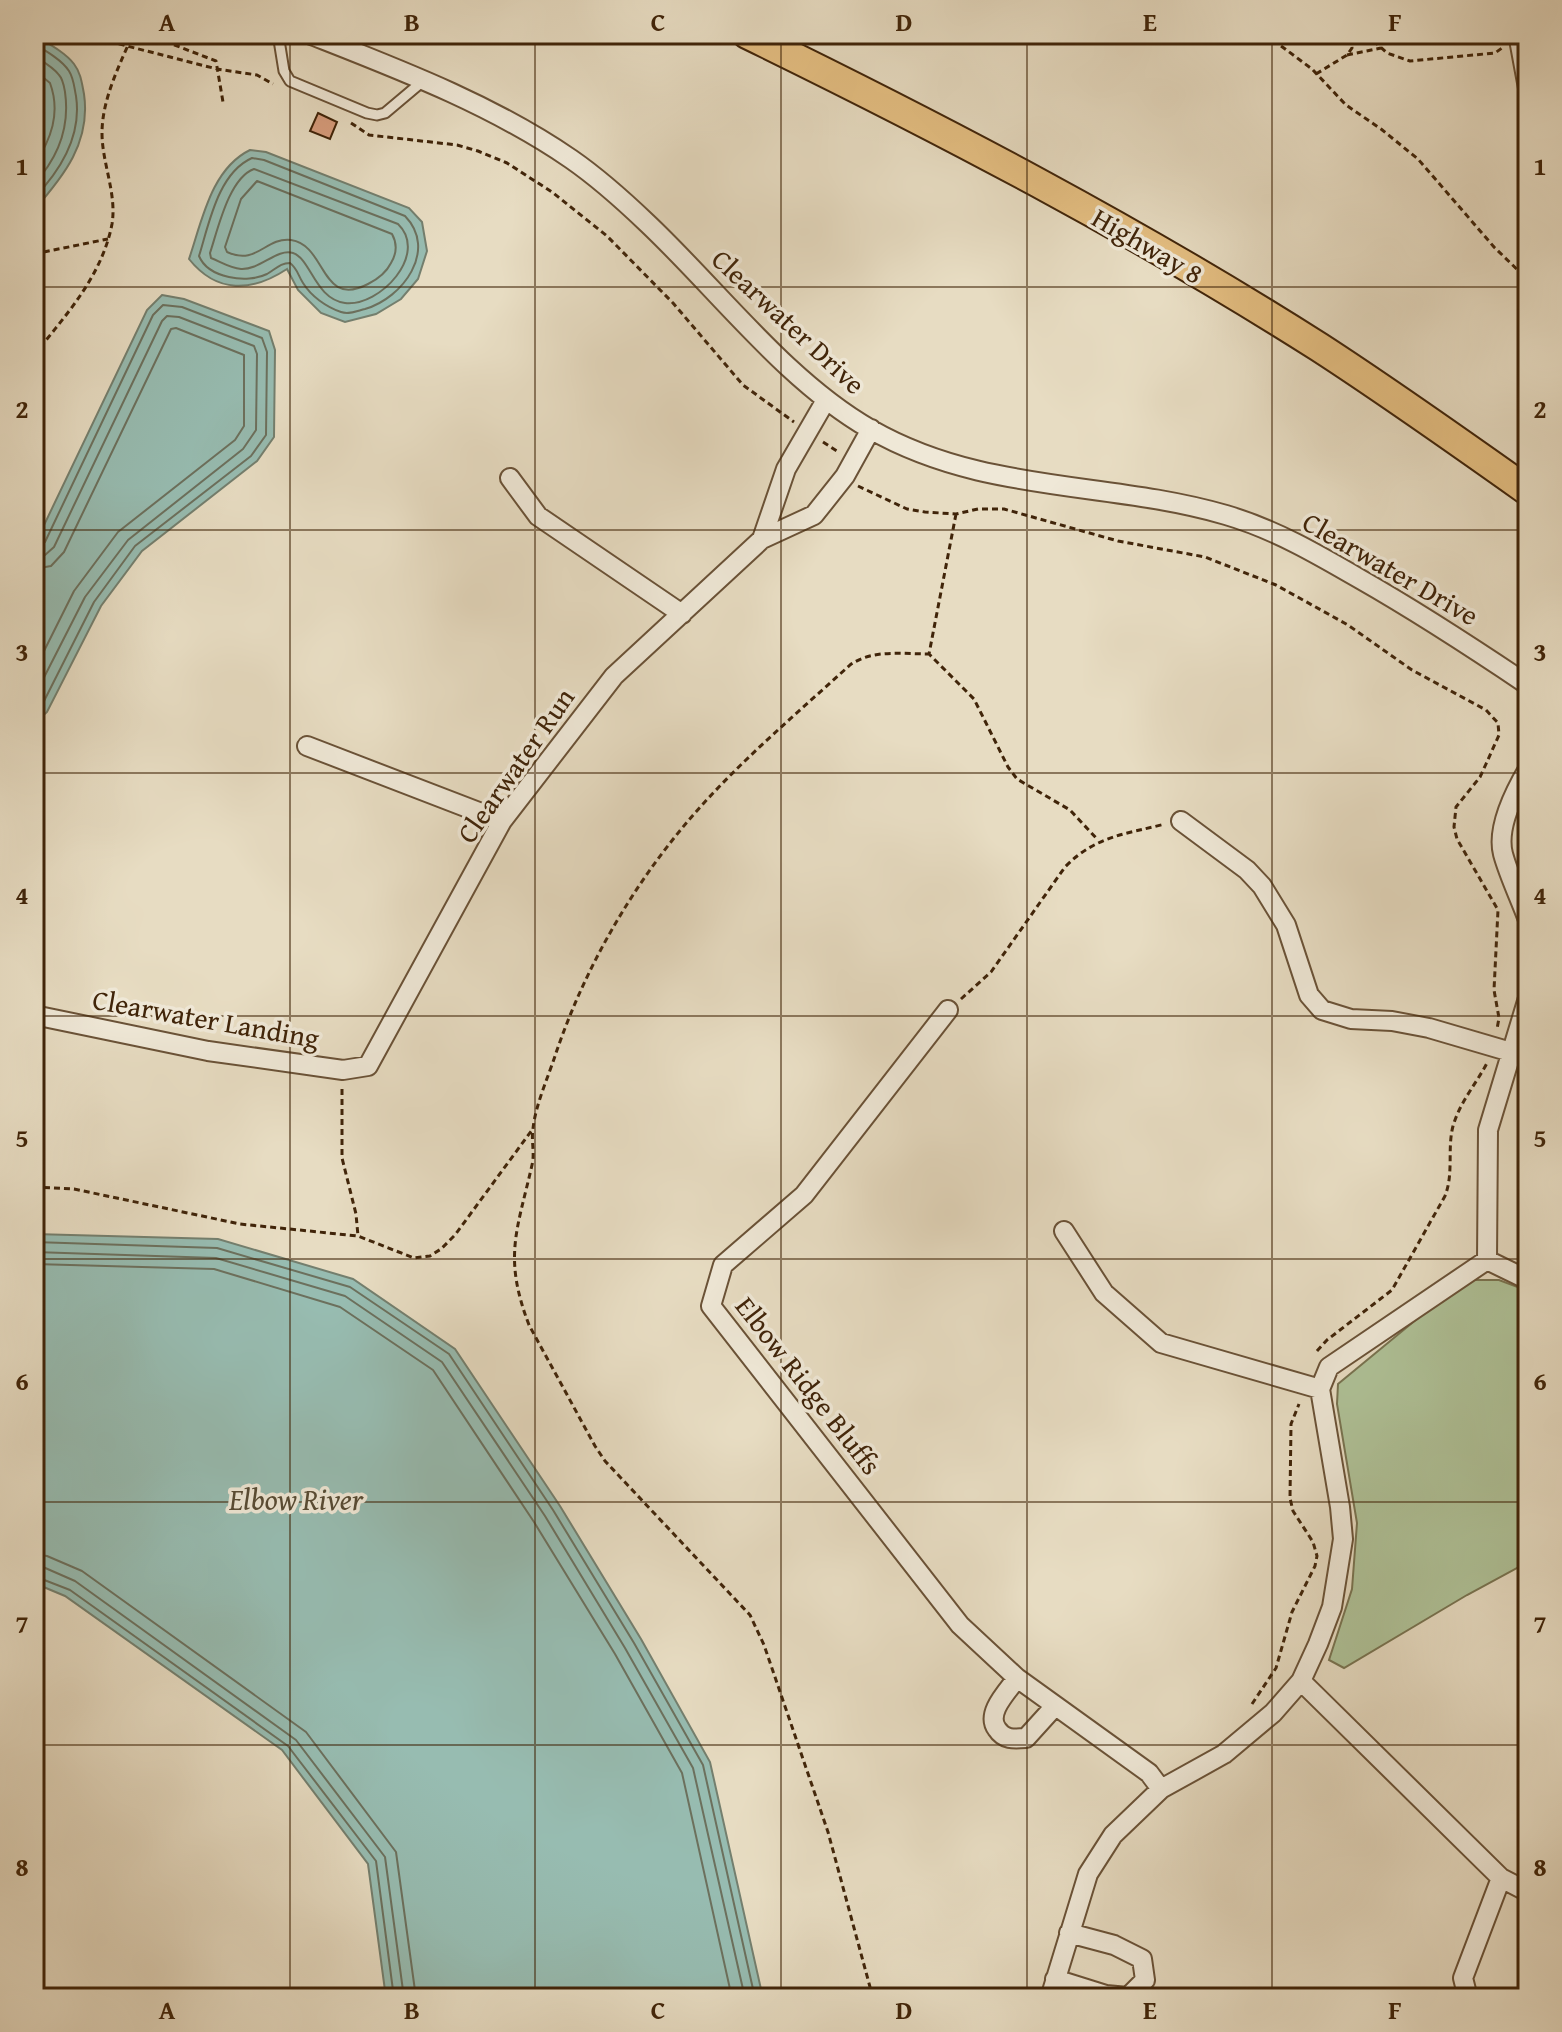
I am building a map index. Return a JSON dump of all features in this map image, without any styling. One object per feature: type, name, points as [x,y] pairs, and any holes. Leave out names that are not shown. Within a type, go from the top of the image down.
[{"type":"main road","name":"Highway 8","points":[[747,34],[961,142],[1164,254],[1318,347],[1528,491]]},
{"type":"street","name":"Clearwater Drive","points":[[309,34],[425,80],[572,159],[646,222],[826,400],[871,429],[932,459],[989,475],[1157,499],[1242,522],[1300,545],[1433,621],[1528,685]]},
{"type":"street","points":[[1518,35],[1528,88]]},
{"type":"street","name":"Clearwater Run","points":[[762,539],[786,469],[826,400]]},
{"type":"street","name":"Clearwater Run","points":[[368,1066],[502,821],[614,676],[762,539],[814,515],[845,476],[871,429]]},
{"type":"street","points":[[510,478],[538,516],[682,614]]},
{"type":"street","points":[[307,746],[502,821]]},
{"type":"street","points":[[1528,769],[1513,794],[1505,819],[1502,851],[1528,920]]},
{"type":"street","points":[[1181,821],[1247,870],[1262,886],[1286,925],[1309,995],[1322,1010],[1351,1019],[1409,1023],[1520,1055]]},
{"type":"street","points":[[1487,1260],[1488,1130],[1520,1055],[1528,998]]},
{"type":"street","name":"Elbow Ridge Bluffs","points":[[948,1010],[804,1195],[723,1265],[711,1306],[960,1625],[1017,1678],[1149,1773],[1161,1789]]},
{"type":"street","name":"Clearwater Landing","points":[[34,1015],[208,1051],[343,1070],[368,1066]]},
{"type":"street","points":[[1064,1231],[1104,1293],[1161,1343],[1320,1389]]},
{"type":"street","points":[[1487,1260],[1528,1280]]},
{"type":"street","points":[[1050,1998],[1088,1874],[1113,1835],[1161,1789],[1224,1754],[1273,1713],[1301,1681],[1332,1607],[1343,1539],[1320,1389],[1329,1367],[1487,1260]]},
{"type":"street","points":[[1017,1678],[992,1722],[1005,1738],[1026,1738],[1055,1706]]},
{"type":"street","points":[[1301,1681],[1501,1878],[1528,1892]]},
{"type":"street","points":[[1468,1998],[1463,1978],[1501,1878]]},
{"type":"street","points":[[1055,1979],[1106,1995],[1128,1997],[1145,1980],[1142,1959],[1114,1945],[1069,1933]]},
{"type":"lane","points":[[278,34],[284,71],[290,81],[367,113],[385,113],[425,80]]},
{"type":"path","points":[[80,34],[219,70],[257,75],[275,85]]},
{"type":"path","points":[[34,355],[76,304],[97,267],[108,239],[113,210],[102,119],[133,34]]},
{"type":"path","points":[[146,34],[212,57],[219,70],[223,102]]},
{"type":"path","points":[[1265,34],[1316,74],[1346,105],[1418,159],[1494,247],[1528,280]]},
{"type":"path","points":[[1347,55],[1352,48],[1351,34]]},
{"type":"path","points":[[1366,34],[1387,53],[1410,61],[1495,53],[1518,35]]},
{"type":"path","points":[[1374,41],[1380,34]]},
{"type":"path","points":[[1316,74],[1347,55],[1381,48]]},
{"type":"path","points":[[340,119],[369,135],[457,145],[478,151],[507,163],[552,192],[616,244],[673,303],[743,385],[836,451],[842,459],[845,476]]},
{"type":"path","points":[[34,254],[108,239]]},
{"type":"path","points":[[929,654],[956,514]]},
{"type":"path","points":[[34,1187],[74,1189],[240,1224],[358,1236],[414,1258],[423,1259],[441,1249],[455,1235],[532,1130],[570,1014],[590,969],[622,913],[685,824],[716,789],[860,658],[873,654],[929,654],[974,699],[1017,779],[1070,810],[1098,840]]},
{"type":"path","points":[[948,1010],[991,972],[1065,867],[1078,854],[1098,840],[1181,821]]},
{"type":"path","points":[[343,1070],[342,1158],[356,1214],[358,1236]]},
{"type":"path","points":[[532,1130],[535,1148],[518,1216],[513,1258],[529,1325],[605,1461],[750,1615],[764,1645],[828,1832],[873,1998]]},
{"type":"green space","points":[[1471,1280],[1499,1280],[1528,1291],[1528,1562],[1344,1668],[1329,1660],[1352,1589],[1357,1523],[1337,1404],[1338,1384],[1429,1309]]},
{"type":"water","points":[[34,35],[61,52],[76,67],[83,86],[85,111],[73,157],[34,210]]},
{"type":"water","points":[[250,150],[266,152],[409,208],[422,222],[427,251],[418,279],[401,299],[376,314],[345,322],[321,313],[298,290],[287,269],[261,282],[235,286],[211,279],[200,270],[189,259],[210,197],[226,170]]},
{"type":"water","points":[[162,295],[184,299],[269,331],[275,350],[274,437],[257,461],[142,551],[101,606],[47,712],[34,724],[34,546],[147,310]]},
{"type":"water","name":"Elbow River","points":[[34,1234],[218,1239],[353,1279],[455,1349],[560,1506],[641,1639],[710,1762],[763,1998],[386,1998],[368,1864],[282,1750],[65,1596],[34,1583]]},
{"type":"building","points":[[318,113],[337,122],[330,139],[310,131]]}]
